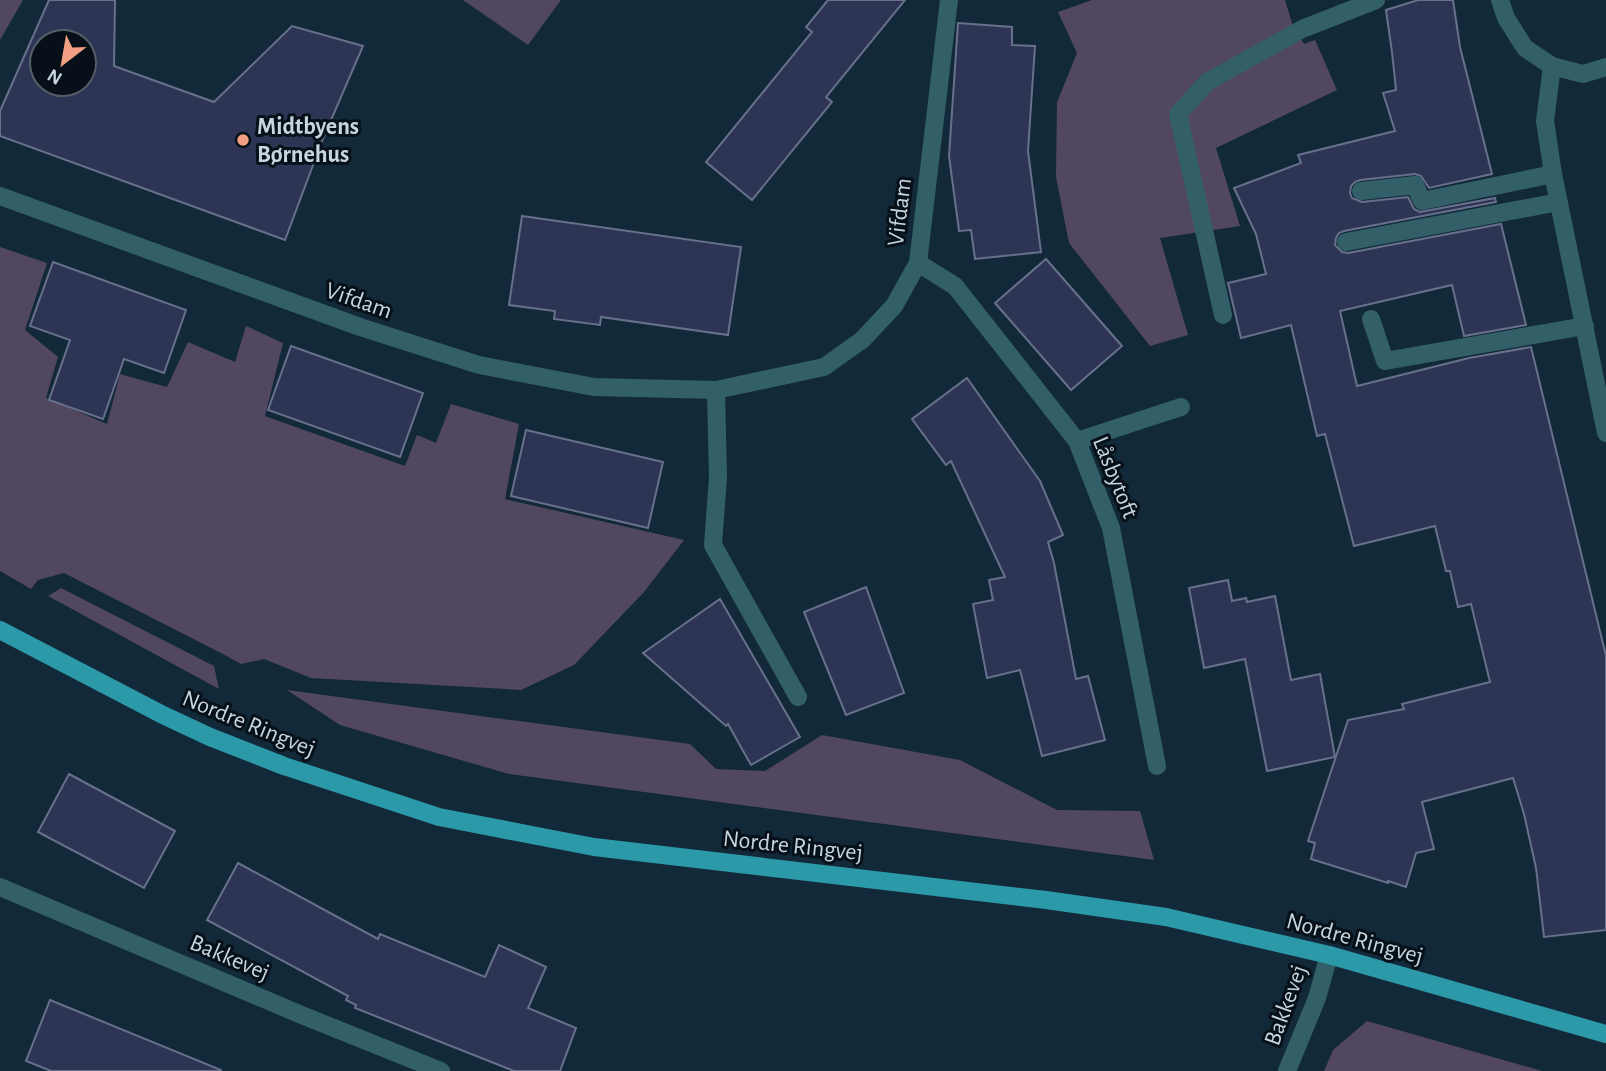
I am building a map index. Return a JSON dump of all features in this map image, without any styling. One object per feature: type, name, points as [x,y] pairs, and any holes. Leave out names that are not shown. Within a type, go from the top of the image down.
[{"type":"main road","name":"Nordre Ringvej","points":[[0,630],[210,737],[284,766],[439,817],[594,847],[1046,900],[1166,917],[1329,955],[1606,1034]]},
{"type":"street","name":"Vifdam","points":[[0,197],[360,327],[479,365],[594,387],[716,390],[824,367],[862,340],[894,306],[918,263],[949,0]]},
{"type":"street","points":[[1223,315],[1178,114],[1207,82],[1302,29],[1376,0]]},
{"type":"street","points":[[1500,0],[1506,18],[1525,48],[1552,66],[1583,74],[1606,67]]},
{"type":"street","points":[[1552,66],[1545,121],[1553,174],[1606,433]]},
{"type":"street","points":[[1361,191],[1415,185],[1422,201],[1553,174]]},
{"type":"street","points":[[1346,242],[1559,202]]},
{"type":"street","name":"Låsbytoft","points":[[918,263],[955,286],[1077,441],[1111,528],[1157,766]]},
{"type":"street","points":[[1371,319],[1385,361],[1585,326]]},
{"type":"street","points":[[716,390],[718,477],[713,545],[798,697]]},
{"type":"street","points":[[1077,441],[1181,407]]},
{"type":"street","name":"Bakkevej","points":[[0,887],[441,1071]]},
{"type":"street","name":"Bakkevej","points":[[1287,1071],[1317,998],[1329,955]]},
{"type":"shaded area","points":[[0,0],[23,0],[0,40]]},
{"type":"shaded area","points":[[463,0],[561,0],[528,45]]},
{"type":"shaded area","points":[[1092,0],[1285,0],[1293,26],[1304,44],[1315,40],[1337,90],[1216,148],[1240,226],[1160,238],[1188,335],[1150,346],[1069,243],[1056,177],[1057,102],[1077,53],[1058,12]]},
{"type":"shaded area","points":[[0,247],[47,263],[25,330],[58,357],[46,398],[107,424],[120,374],[167,387],[188,342],[235,362],[246,326],[283,343],[265,416],[405,466],[417,435],[436,443],[451,404],[519,424],[505,499],[684,540],[644,592],[574,665],[521,690],[311,678],[264,659],[241,664],[64,573],[38,580],[31,589],[0,571]]},
{"type":"shaded area","points":[[61,588],[214,666],[219,689],[48,596]]},
{"type":"shaded area","points":[[287,690],[690,744],[716,769],[765,771],[822,735],[960,760],[1057,810],[1140,811],[1154,860],[509,774],[340,725]]},
{"type":"shaded area","points":[[1367,1021],[1542,1071],[1324,1071],[1333,1050]]},
{"type":"building","points":[[49,0],[115,0],[114,66],[214,102],[292,26],[363,46],[322,141],[285,240],[0,136],[0,111],[28,48],[28,98],[98,98],[98,28],[37,28]]},
{"type":"building","points":[[828,0],[905,0],[826,97],[832,102],[752,200],[706,162],[812,32],[806,27]]},
{"type":"building","points":[[1418,0],[1453,0],[1460,47],[1492,174],[1429,188],[1421,176],[1415,174],[1360,180],[1351,186],[1350,193],[1352,198],[1362,202],[1408,197],[1414,209],[1420,212],[1495,198],[1496,202],[1344,231],[1339,233],[1335,245],[1342,252],[1348,253],[1501,224],[1526,325],[1464,336],[1452,285],[1340,311],[1357,386],[1469,358],[1531,347],[1606,656],[1606,930],[1544,937],[1536,868],[1513,778],[1422,802],[1434,849],[1416,853],[1406,887],[1311,859],[1315,843],[1308,841],[1348,720],[1404,709],[1402,704],[1490,682],[1471,604],[1458,607],[1450,571],[1446,571],[1435,526],[1354,546],[1325,434],[1317,436],[1291,325],[1241,338],[1228,283],[1266,274],[1256,234],[1234,188],[1301,163],[1298,155],[1395,131],[1383,93],[1396,90],[1386,10]]},
{"type":"building","points":[[958,23],[1012,27],[1012,45],[1035,46],[1028,151],[1041,252],[975,259],[971,230],[959,231],[949,156]]},
{"type":"building","points":[[522,216],[741,247],[728,335],[601,317],[600,325],[554,319],[555,311],[509,305]]},
{"type":"building","points":[[1046,259],[1122,346],[1071,390],[995,303]]},
{"type":"building","points":[[53,262],[186,310],[164,373],[124,359],[103,419],[49,400],[70,340],[30,326]]},
{"type":"building","points":[[291,346],[423,393],[400,457],[268,410]]},
{"type":"building","points":[[967,378],[1040,481],[1063,535],[1048,542],[1076,679],[1088,676],[1105,740],[1042,756],[1020,670],[987,678],[973,604],[993,600],[989,580],[1005,577],[951,461],[946,465],[912,419]]},
{"type":"building","points":[[526,430],[663,462],[648,528],[511,496]]},
{"type":"building","points":[[1228,580],[1232,601],[1246,598],[1247,602],[1275,596],[1291,680],[1320,674],[1335,757],[1267,771],[1245,659],[1204,668],[1189,588]]},
{"type":"building","points":[[866,587],[904,693],[846,715],[804,612]]},
{"type":"building","points":[[720,599],[800,737],[751,765],[728,724],[726,726],[643,653]]},
{"type":"building","points":[[69,774],[175,831],[144,888],[38,832]]},
{"type":"building","points":[[238,863],[378,939],[380,934],[485,977],[499,945],[546,967],[528,1008],[576,1028],[560,1071],[514,1071],[355,1008],[356,1005],[346,1000],[348,996],[207,920]]},
{"type":"building","points":[[50,1000],[221,1070],[51,1071],[26,1061]]},
{"type":"place","name":"Midtbyens Børnehus","points":[[243,140]]}]
